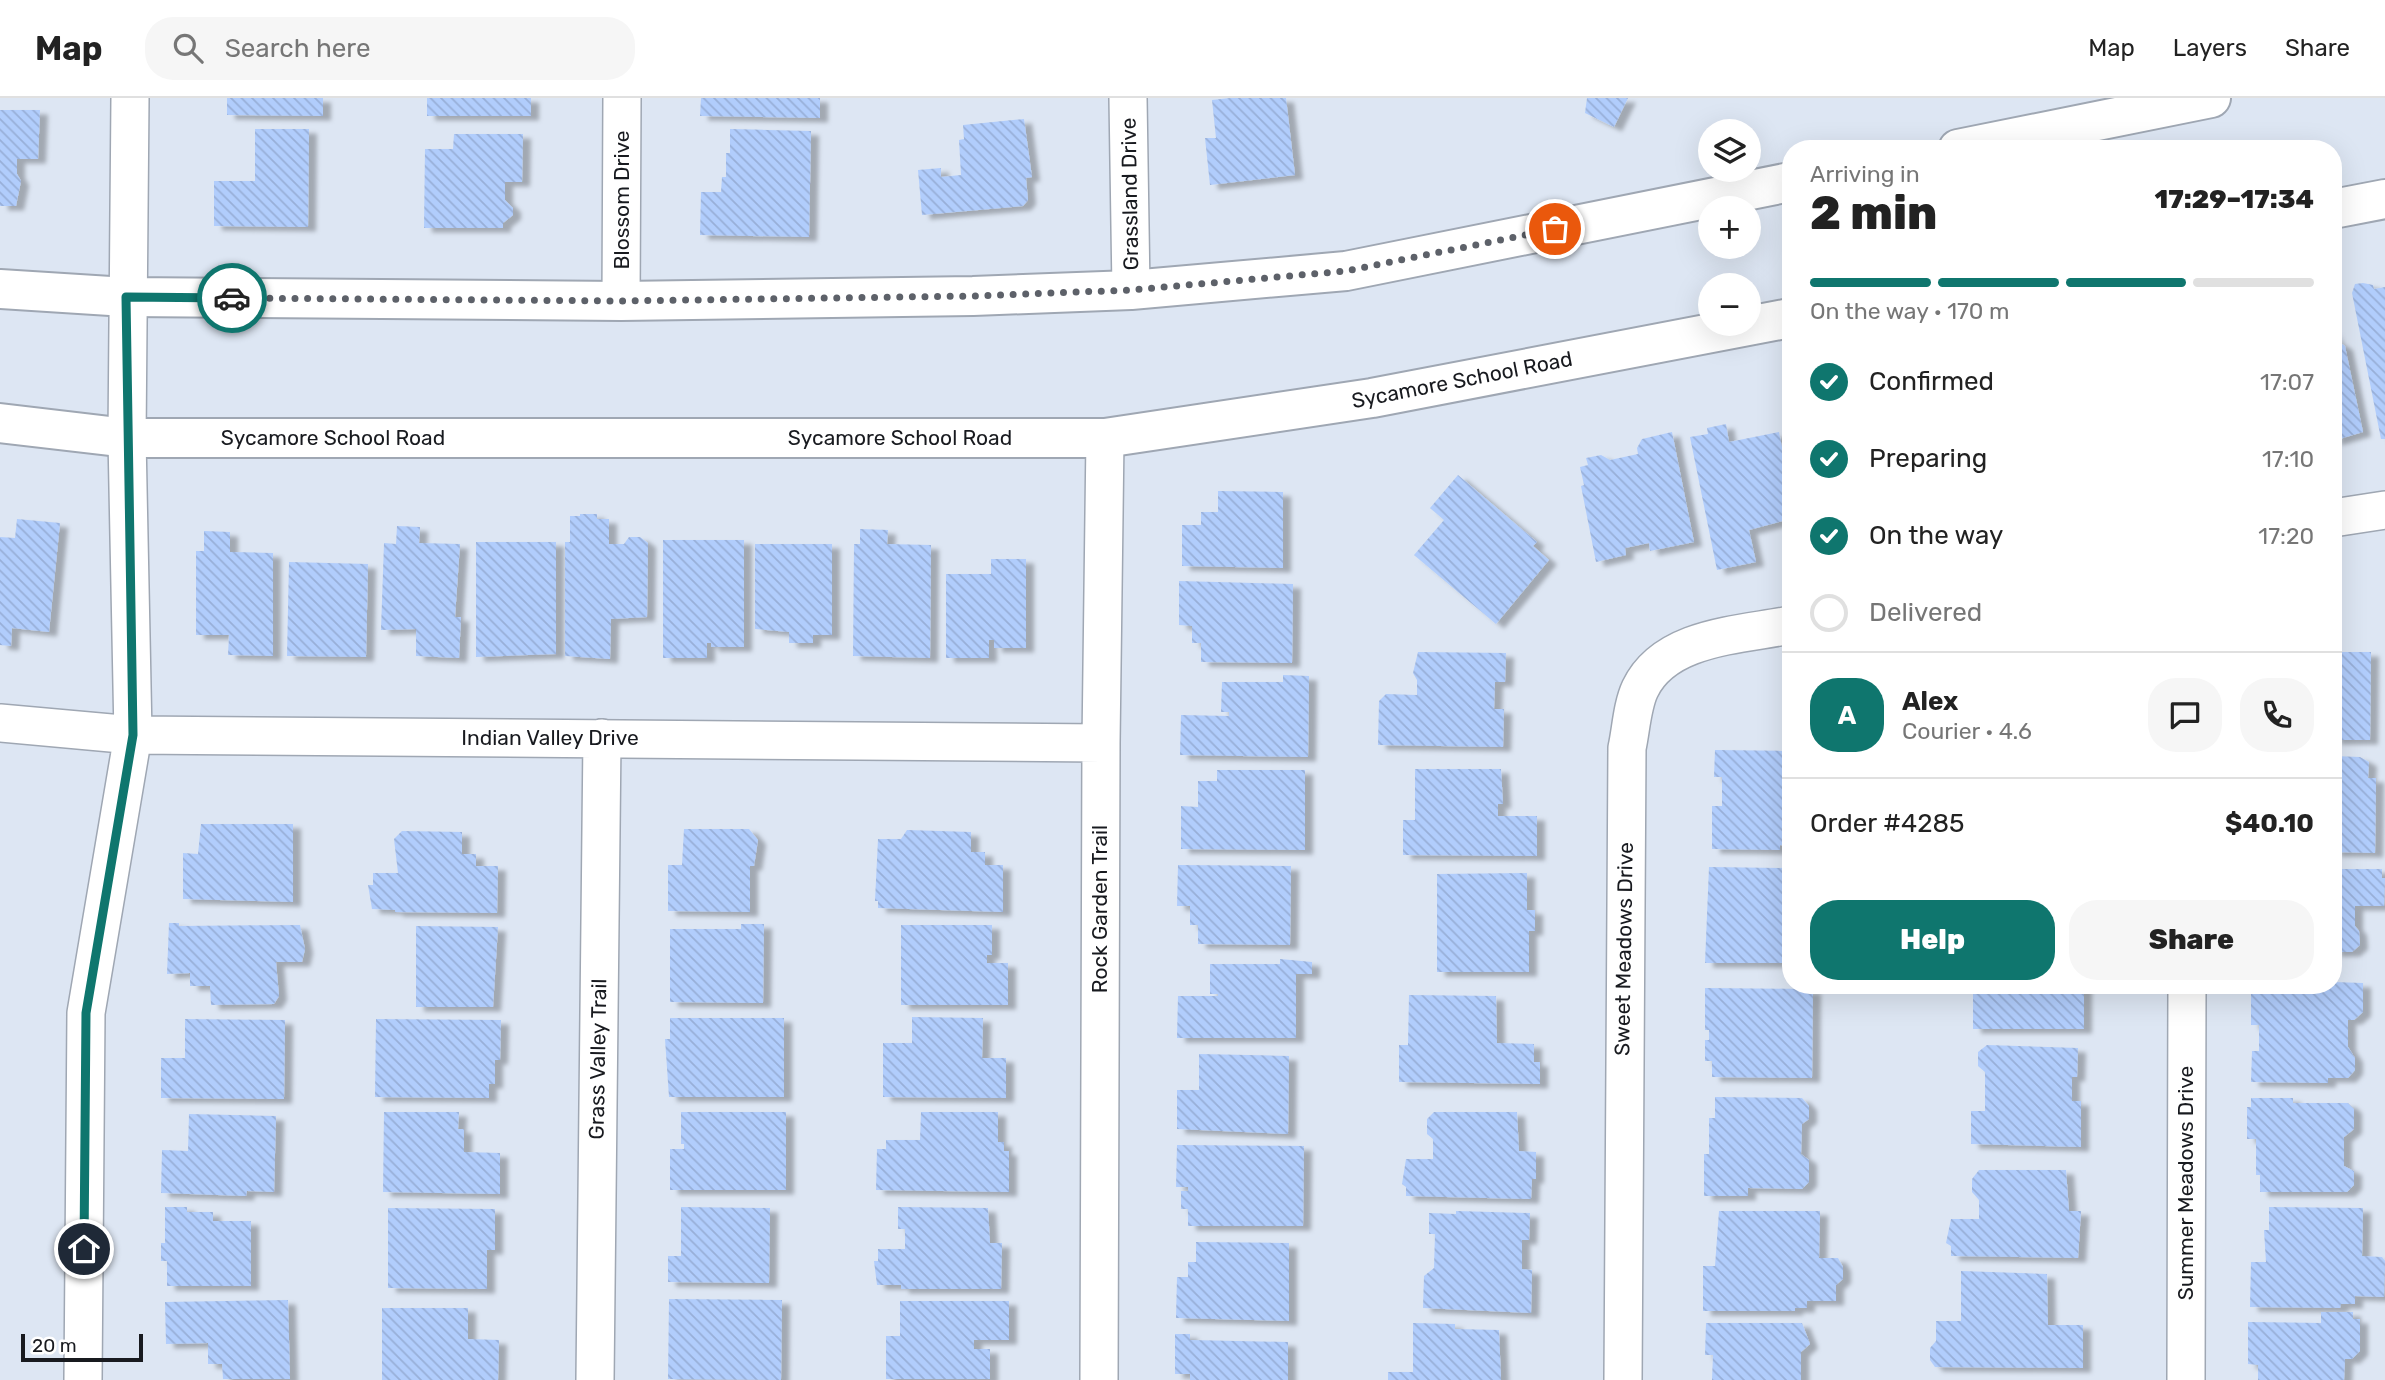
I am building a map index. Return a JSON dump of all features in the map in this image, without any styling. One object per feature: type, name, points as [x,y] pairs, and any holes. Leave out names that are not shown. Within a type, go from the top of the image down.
[{"type":"main road","points":[[2003,140],[2211,98]]},
{"type":"main road","points":[[0,289],[126,297],[621,301],[973,296],[1131,290],[1346,271],[1782,184]]},
{"type":"main road","points":[[2342,207],[2385,199]]},
{"type":"main road","name":"Sycamore School Road","points":[[0,423],[127,438],[1105,438],[1372,398],[1782,320]]},
{"type":"street","points":[[83,1380],[86,1013],[133,735],[126,297],[130,98]]},
{"type":"street","name":"Blossom Drive","points":[[621,301],[622,98]]},
{"type":"street","name":"Grassland Drive","points":[[1128,98],[1131,290]]},
{"type":"street","name":"Rock Garden Trail","points":[[1099,1380],[1105,438]]},
{"type":"street","points":[[2342,517],[2385,510]]},
{"type":"street","name":"Sweet Meadows Drive","points":[[1623,1380],[1627,748],[1640,690],[1651,673],[1683,648],[1782,627]]},
{"type":"street","name":"Indian Valley Drive","points":[[0,723],[133,735],[1101,743]]},
{"type":"street","name":"Grass Valley Trail","points":[[594,1380],[602,738]]},
{"type":"street","name":"Summer Meadows Drive","points":[[2186,1380],[2187,994]]},
{"type":"building","points":[[227,98],[323,98],[323,116],[227,115]]},
{"type":"building","points":[[427,98],[531,98],[531,116],[427,116]]},
{"type":"building","points":[[701,98],[820,98],[820,118],[700,116]]},
{"type":"building","points":[[1286,98],[1295,175],[1210,185],[1205,138],[1216,138],[1212,100]]},
{"type":"building","points":[[1587,98],[1628,98],[1614,127],[1585,113]]},
{"type":"building","points":[[0,110],[40,110],[38,159],[17,159],[17,174],[21,181],[16,206],[0,206]]},
{"type":"building","points":[[1024,119],[1032,177],[1026,178],[1028,200],[1023,206],[922,215],[918,170],[941,168],[941,177],[961,175],[959,140],[964,139],[963,125]]},
{"type":"building","points":[[255,129],[309,129],[308,227],[214,226],[214,181],[255,181]]},
{"type":"building","points":[[730,129],[811,131],[809,237],[700,235],[701,192],[721,192],[722,177],[726,177],[726,153],[730,153]]},
{"type":"building","points":[[454,134],[523,134],[522,182],[505,182],[505,200],[513,208],[513,215],[503,223],[503,228],[424,228],[425,149],[453,149]]},
{"type":"building","points":[[2355,284],[2373,285],[2374,289],[2385,287],[2385,439],[2381,439],[2352,293]]},
{"type":"building","points":[[2342,344],[2345,346],[2363,432],[2342,438]]},
{"type":"building","points":[[1726,424],[1729,442],[1779,432],[1782,448],[1782,521],[1749,530],[1756,562],[1717,570],[1690,437],[1708,434],[1707,428]]},
{"type":"building","points":[[1672,432],[1694,542],[1650,551],[1649,543],[1625,548],[1626,555],[1596,562],[1581,486],[1584,485],[1580,467],[1588,465],[1586,458],[1601,455],[1610,460],[1638,454],[1637,448],[1642,439]]},
{"type":"building","points":[[1458,475],[1537,542],[1533,546],[1549,560],[1496,624],[1414,555],[1444,520],[1430,508]]},
{"type":"building","points":[[1218,491],[1283,492],[1283,568],[1182,566],[1182,525],[1201,525],[1201,512],[1218,512]]},
{"type":"building","points":[[597,514],[597,519],[609,519],[609,544],[624,544],[629,537],[640,537],[648,543],[647,617],[611,619],[610,659],[565,656],[565,542],[570,542],[570,516]]},
{"type":"building","points":[[17,519],[60,523],[49,632],[12,628],[11,646],[0,645],[0,537],[15,538]]},
{"type":"building","points":[[397,526],[420,527],[419,543],[460,544],[455,617],[461,617],[459,658],[416,656],[416,629],[381,630],[384,543],[396,544]]},
{"type":"building","points":[[860,529],[888,530],[887,544],[931,545],[930,658],[853,656],[854,544],[860,544]]},
{"type":"building","points":[[204,531],[230,532],[230,552],[273,553],[273,656],[228,655],[229,635],[196,635],[196,551],[204,551]]},
{"type":"building","points":[[663,540],[744,540],[744,647],[711,647],[711,643],[707,643],[707,658],[663,658]]},
{"type":"building","points":[[476,542],[556,542],[556,654],[476,657]]},
{"type":"building","points":[[755,544],[832,544],[832,635],[813,635],[813,643],[789,643],[789,632],[755,629]]},
{"type":"building","points":[[991,559],[1026,559],[1026,648],[994,648],[994,640],[989,640],[989,658],[946,658],[946,574],[991,574]]},
{"type":"building","points":[[289,562],[368,564],[366,657],[287,656]]},
{"type":"building","points":[[1179,581],[1293,584],[1292,663],[1201,662],[1201,643],[1192,643],[1192,626],[1179,625]]},
{"type":"building","points":[[1418,652],[1506,653],[1505,682],[1495,682],[1494,709],[1504,709],[1503,747],[1378,745],[1379,701],[1386,694],[1417,695],[1417,680],[1413,673]]},
{"type":"building","points":[[2342,652],[2371,652],[2370,740],[2342,740]]},
{"type":"building","points":[[1283,675],[1309,676],[1308,757],[1180,755],[1181,715],[1229,716],[1229,712],[1221,712],[1222,682],[1283,682]]},
{"type":"building","points":[[1715,750],[1782,751],[1780,850],[1712,849],[1712,806],[1722,806],[1722,777],[1714,777]]},
{"type":"building","points":[[2342,756],[2360,757],[2369,762],[2368,778],[2376,778],[2375,853],[2342,852]]},
{"type":"building","points":[[1415,769],[1501,769],[1503,804],[1498,804],[1498,816],[1537,816],[1537,856],[1403,855],[1403,820],[1415,820]]},
{"type":"building","points":[[1217,770],[1305,770],[1305,850],[1181,849],[1181,806],[1198,807],[1198,781],[1217,781]]},
{"type":"building","points":[[201,824],[293,824],[293,902],[183,899],[183,853],[198,854]]},
{"type":"building","points":[[684,829],[749,829],[758,840],[754,866],[750,866],[750,912],[668,911],[668,865],[682,865]]},
{"type":"building","points":[[907,830],[971,832],[971,852],[985,852],[985,865],[1003,865],[1003,912],[878,908],[878,901],[875,901],[878,839],[901,839]]},
{"type":"building","points":[[402,831],[462,832],[462,854],[476,854],[476,866],[498,866],[497,913],[395,912],[372,909],[368,885],[373,885],[373,873],[398,873],[394,839]]},
{"type":"building","points":[[1178,865],[1291,866],[1290,945],[1198,944],[1198,925],[1190,925],[1190,906],[1177,906]]},
{"type":"building","points":[[1709,867],[1782,868],[1782,963],[1705,963]]},
{"type":"building","points":[[2342,869],[2382,869],[2382,878],[2385,878],[2384,906],[2355,906],[2355,926],[2359,931],[2360,945],[2352,952],[2342,952]]},
{"type":"building","points":[[1527,873],[1527,910],[1535,910],[1535,931],[1529,931],[1529,972],[1437,972],[1437,874]]},
{"type":"building","points":[[169,923],[179,923],[179,926],[300,925],[305,949],[302,962],[276,962],[279,996],[274,1004],[211,1005],[210,986],[190,986],[190,973],[167,974]]},
{"type":"building","points":[[741,924],[764,924],[763,1003],[670,1002],[670,929],[741,929]]},
{"type":"building","points":[[901,925],[992,925],[992,955],[987,955],[987,963],[1008,963],[1008,1005],[901,1005]]},
{"type":"building","points":[[416,926],[498,927],[493,1007],[416,1007]]},
{"type":"building","points":[[1280,959],[1312,962],[1312,974],[1296,974],[1296,1038],[1177,1038],[1178,996],[1218,996],[1210,994],[1210,964],[1280,964]]},
{"type":"building","points":[[2342,982],[2363,983],[2363,1012],[2354,1020],[2348,1020],[2348,1047],[2355,1058],[2355,1070],[2348,1078],[2328,1078],[2328,1083],[2251,1082],[2252,1051],[2259,1051],[2259,1025],[2251,1025],[2251,994],[2342,994]]},
{"type":"building","points":[[1705,988],[1782,989],[1782,994],[1813,994],[1812,1078],[1712,1077],[1712,1061],[1705,1061],[1705,1040],[1709,1040],[1709,1030],[1705,1030]]},
{"type":"building","points":[[1973,994],[2084,994],[2084,1029],[1973,1029]]},
{"type":"building","points":[[1409,995],[1496,996],[1497,1043],[1534,1044],[1534,1062],[1540,1062],[1540,1084],[1399,1082],[1399,1045],[1408,1045]]},
{"type":"building","points":[[912,1017],[983,1018],[982,1058],[1006,1058],[1006,1098],[883,1097],[883,1043],[912,1043]]},
{"type":"building","points":[[670,1018],[784,1018],[784,1097],[669,1097],[665,1039],[670,1039]]},
{"type":"building","points":[[185,1019],[285,1020],[284,1099],[161,1098],[161,1058],[185,1058]]},
{"type":"building","points":[[376,1019],[501,1020],[500,1060],[495,1060],[495,1084],[489,1084],[489,1098],[375,1097]]},
{"type":"building","points":[[1987,1045],[2078,1048],[2077,1077],[2072,1077],[2072,1101],[2081,1101],[2081,1147],[1971,1144],[1971,1111],[1985,1111],[1985,1072],[1978,1066],[1978,1052]]},
{"type":"building","points":[[1199,1054],[1289,1056],[1288,1134],[1177,1129],[1177,1090],[1199,1090]]},
{"type":"building","points":[[1715,1097],[1802,1098],[1809,1106],[1809,1119],[1802,1124],[1801,1154],[1809,1160],[1809,1182],[1802,1189],[1748,1188],[1748,1196],[1704,1196],[1704,1154],[1709,1154],[1709,1118],[1715,1118]]},
{"type":"building","points":[[2251,1098],[2293,1098],[2293,1103],[2348,1103],[2354,1109],[2354,1129],[2344,1137],[2344,1166],[2354,1171],[2354,1185],[2347,1192],[2260,1192],[2260,1175],[2256,1175],[2256,1139],[2247,1139],[2247,1107],[2251,1107]]},
{"type":"building","points":[[384,1112],[459,1112],[458,1129],[464,1129],[464,1152],[500,1153],[500,1194],[383,1192]]},
{"type":"building","points":[[681,1112],[786,1112],[786,1190],[670,1190],[670,1149],[684,1149],[684,1144],[681,1144]]},
{"type":"building","points":[[921,1112],[998,1112],[998,1142],[1004,1142],[1004,1151],[1009,1151],[1009,1192],[876,1190],[877,1149],[886,1149],[886,1140],[920,1140]]},
{"type":"building","points":[[1434,1112],[1517,1112],[1519,1151],[1536,1152],[1536,1179],[1532,1179],[1531,1199],[1406,1196],[1406,1187],[1402,1184],[1406,1159],[1433,1159],[1433,1139],[1427,1134],[1427,1119]]},
{"type":"building","points":[[189,1114],[276,1116],[274,1192],[247,1191],[246,1196],[161,1193],[162,1150],[188,1151]]},
{"type":"building","points":[[1177,1145],[1304,1146],[1303,1226],[1188,1226],[1188,1209],[1181,1209],[1181,1191],[1188,1191],[1188,1187],[1176,1187]]},
{"type":"building","points":[[1979,1170],[2066,1170],[2069,1211],[2081,1211],[2078,1258],[1951,1256],[1951,1246],[1946,1243],[1951,1219],[1979,1219],[1979,1200],[1972,1192],[1972,1179]]},
{"type":"building","points":[[165,1207],[187,1207],[187,1212],[213,1212],[213,1221],[251,1221],[251,1286],[167,1286],[167,1261],[161,1261],[161,1243],[165,1243]]},
{"type":"building","points":[[681,1207],[770,1208],[769,1283],[668,1282],[668,1256],[681,1256]]},
{"type":"building","points":[[898,1207],[988,1208],[990,1243],[1002,1243],[1001,1289],[901,1289],[901,1285],[877,1285],[874,1261],[878,1261],[878,1249],[905,1249],[905,1229],[898,1229]]},
{"type":"building","points":[[2269,1207],[2363,1208],[2362,1256],[2382,1257],[2385,1261],[2384,1297],[2355,1296],[2355,1304],[2341,1304],[2340,1308],[2250,1307],[2251,1262],[2266,1262],[2264,1230],[2269,1230]]},
{"type":"building","points":[[388,1208],[495,1209],[495,1250],[487,1250],[487,1289],[388,1288]]},
{"type":"building","points":[[1456,1211],[1530,1213],[1529,1240],[1522,1240],[1522,1269],[1532,1270],[1531,1313],[1423,1308],[1424,1276],[1434,1268],[1435,1234],[1429,1234],[1429,1213],[1456,1214]]},
{"type":"building","points":[[1719,1211],[1820,1211],[1819,1258],[1838,1258],[1843,1267],[1843,1279],[1836,1285],[1836,1301],[1807,1301],[1807,1308],[1795,1308],[1795,1311],[1703,1311],[1703,1266],[1715,1266]]},
{"type":"building","points":[[1196,1242],[1289,1243],[1289,1321],[1176,1318],[1177,1277],[1188,1277],[1188,1262],[1196,1262]]},
{"type":"building","points":[[1961,1271],[2047,1274],[2048,1325],[2083,1325],[2083,1368],[1935,1367],[1930,1360],[1930,1348],[1936,1341],[1936,1321],[1961,1321]]},
{"type":"building","points":[[669,1299],[782,1300],[781,1380],[668,1379]]},
{"type":"building","points":[[288,1300],[290,1379],[223,1379],[222,1364],[208,1364],[208,1343],[166,1344],[165,1302]]},
{"type":"building","points":[[900,1301],[1009,1301],[1009,1340],[974,1340],[974,1349],[990,1349],[990,1379],[886,1379],[886,1336],[900,1336]]},
{"type":"building","points":[[382,1308],[468,1308],[468,1339],[499,1340],[498,1380],[382,1380]]},
{"type":"building","points":[[2321,1312],[2353,1312],[2353,1319],[2360,1319],[2360,1351],[2352,1359],[2345,1359],[2344,1380],[2258,1380],[2258,1365],[2248,1364],[2248,1322],[2321,1323]]},
{"type":"building","points":[[1413,1323],[1455,1324],[1455,1329],[1499,1330],[1501,1380],[1388,1380],[1388,1372],[1413,1372]]},
{"type":"building","points":[[1706,1323],[1802,1323],[1810,1344],[1801,1352],[1801,1380],[1712,1380],[1713,1355],[1705,1355]]},
{"type":"building","points":[[1175,1334],[1190,1334],[1190,1340],[1288,1342],[1288,1380],[1190,1380],[1190,1374],[1175,1374]]},
{"type":"way so far","points":[[232,298],[621,301],[973,296],[1131,290],[1346,271],[1555,229]]},
{"type":"route","points":[[84,1249],[86,1013],[133,735],[126,297],[232,298]]}]
